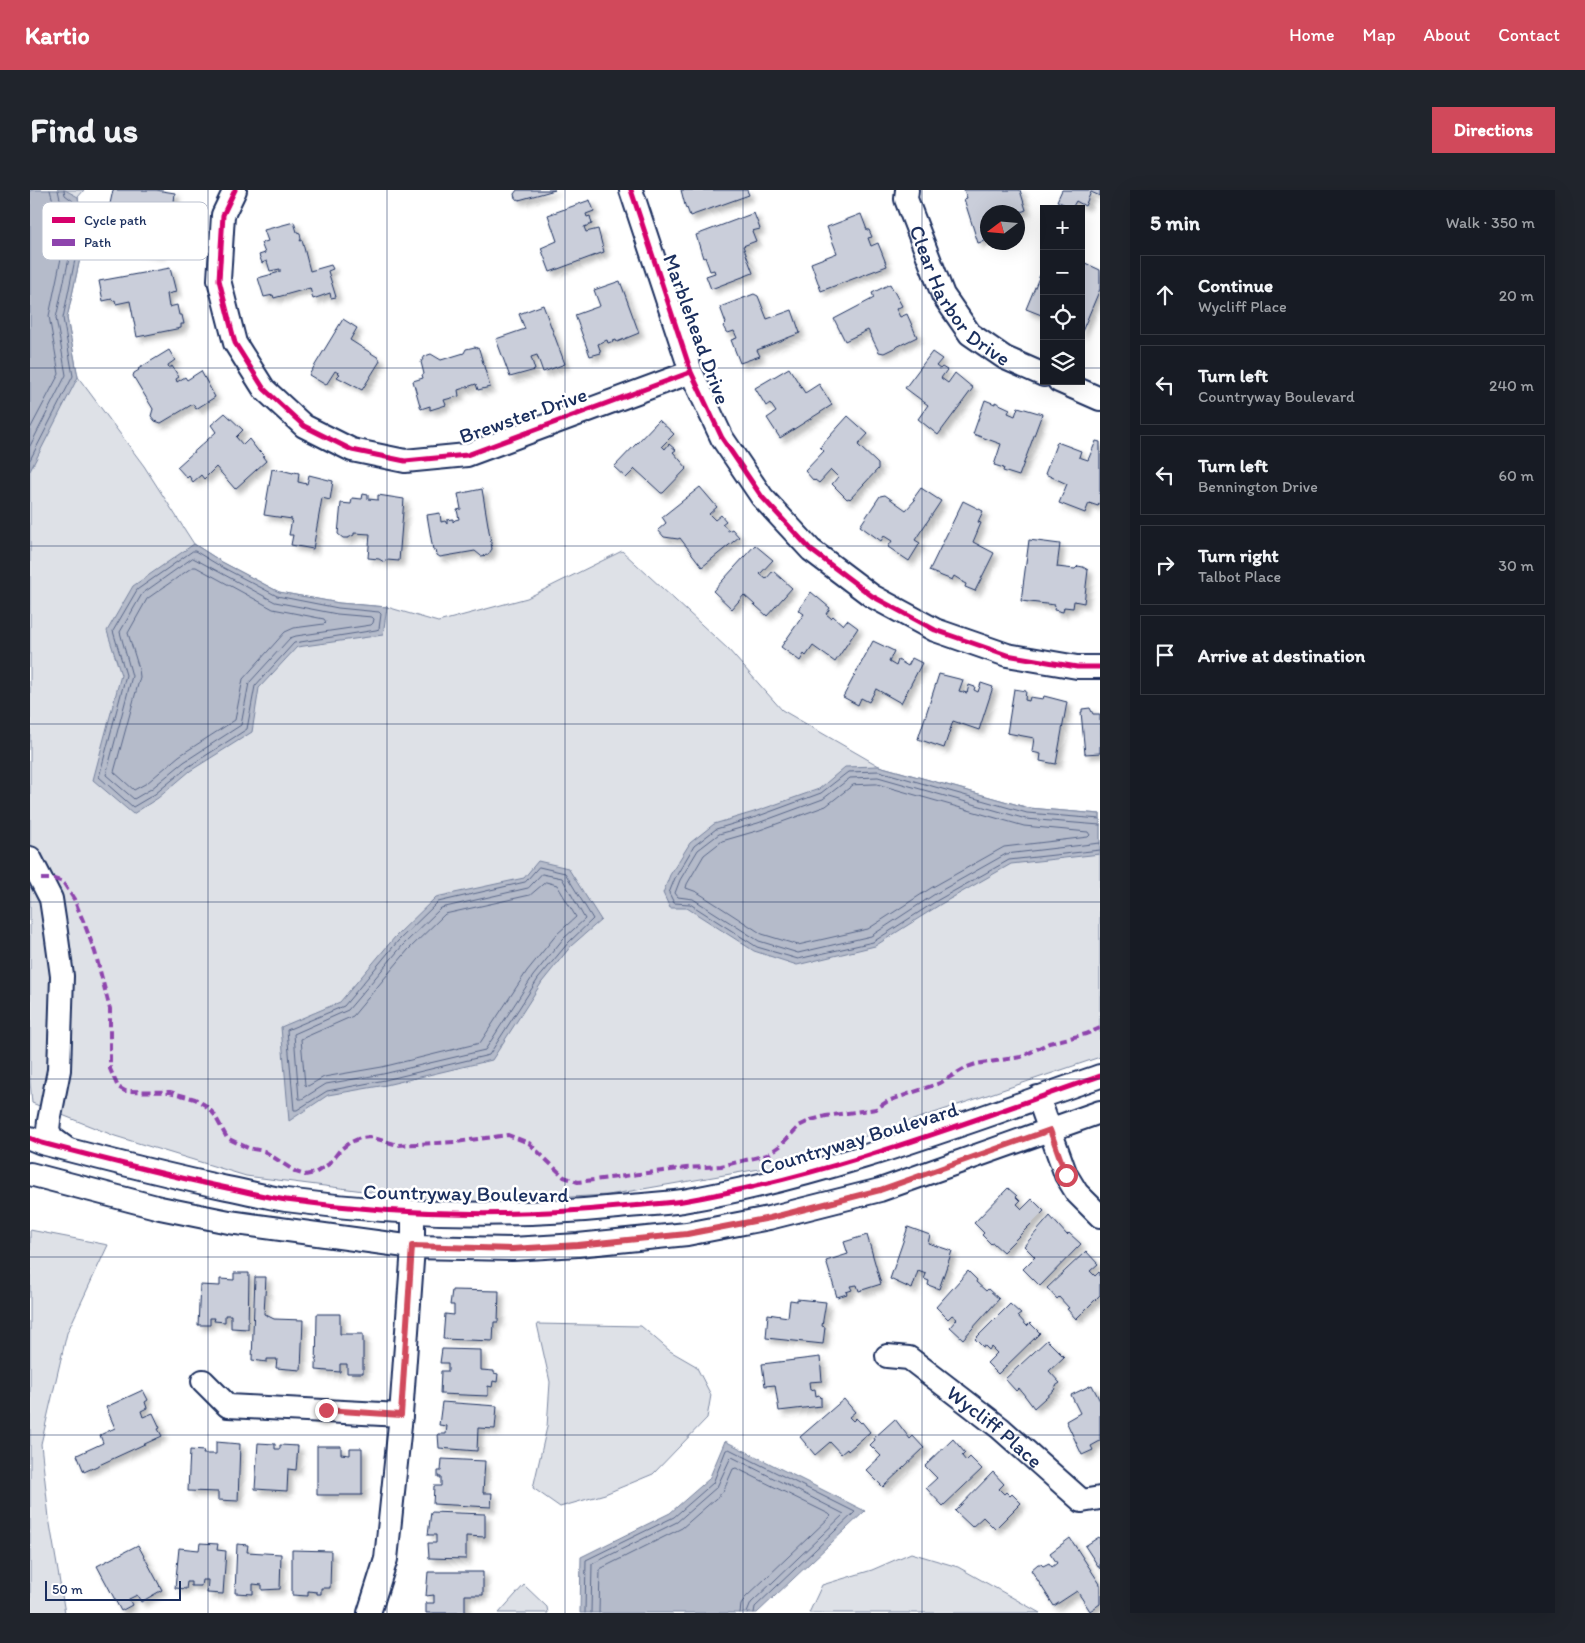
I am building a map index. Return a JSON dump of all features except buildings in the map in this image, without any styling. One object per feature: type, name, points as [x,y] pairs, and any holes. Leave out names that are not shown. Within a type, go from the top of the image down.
[{"type":"street","name":"Brewster Drive","points":[[235,190],[223,215],[219,280],[235,343],[264,389],[304,426],[352,450],[405,461],[467,455],[691,372]]},
{"type":"street","name":"Marblehead Drive","points":[[631,190],[691,372],[722,438],[762,497],[811,550],[872,596],[934,630],[1007,655],[1078,667],[1100,667]]},
{"type":"street","name":"Clear Harbor Drive","points":[[907,190],[906,199],[943,296],[970,334],[1005,358],[1040,373]]},
{"type":"street","points":[[1068,385],[1100,399]]},
{"type":"street","points":[[30,858],[52,899],[62,976],[59,1070],[39,1126],[48,1130],[52,1138],[68,1150]]},
{"type":"street","name":"Countryway Boulevard","points":[[30,1138],[42,1143],[168,1176],[284,1200],[413,1212],[512,1214],[565,1212],[681,1201],[761,1184],[870,1156],[933,1136],[1100,1076]]},
{"type":"street","points":[[1038,1097],[1066,1175],[1076,1193],[1100,1216]]},
{"type":"street","points":[[30,1174],[160,1208],[229,1222],[412,1246],[512,1249],[578,1245],[687,1234],[770,1218],[880,1190],[1100,1112]]},
{"type":"street","points":[[369,1613],[386,1559],[401,1415],[413,1212]]},
{"type":"street","name":"Wycliff Place","points":[[887,1356],[909,1358],[1000,1428],[1082,1501],[1100,1498]]},
{"type":"street","points":[[203,1381],[228,1406],[401,1415]]},
{"type":"shaded area","points":[[30,190],[84,190],[78,197],[79,202],[42,202],[42,260],[80,260],[67,318],[78,377],[144,466],[194,544],[222,562],[279,592],[339,603],[387,607],[438,622],[527,598],[622,551],[728,649],[782,710],[879,766],[1029,808],[1100,814],[1100,1057],[777,1166],[608,1195],[458,1203],[246,1176],[115,1136],[32,1103],[30,1082]]},
{"type":"shaded area","points":[[30,1230],[108,1245],[67,1333],[41,1444],[49,1518],[65,1613],[30,1613]]},
{"type":"shaded area","points":[[537,1324],[641,1326],[670,1351],[696,1366],[711,1395],[707,1418],[653,1474],[605,1494],[560,1507],[533,1488],[547,1427],[550,1382]]},
{"type":"shaded area","points":[[911,1553],[958,1567],[1040,1613],[809,1613],[822,1585],[872,1570]]},
{"type":"shaded area","points":[[524,1585],[547,1607],[548,1613],[499,1613]]},
{"type":"water","points":[[30,190],[65,190],[78,197],[79,202],[42,202],[42,260],[80,260],[67,318],[78,377],[30,471]]},
{"type":"water","points":[[194,544],[222,562],[279,592],[339,603],[387,607],[383,635],[297,647],[259,688],[252,732],[190,771],[158,798],[133,814],[93,780],[121,675],[107,631],[133,586]]},
{"type":"water","points":[[879,766],[1029,808],[1100,814],[1100,854],[1011,864],[941,904],[875,946],[797,965],[754,951],[687,908],[670,908],[663,893],[670,875],[690,843],[714,824],[819,789],[845,767]]},
{"type":"water","points":[[538,861],[568,868],[601,920],[571,946],[542,982],[492,1060],[386,1085],[328,1095],[289,1121],[281,1027],[340,1002],[395,937],[436,897],[524,878]]},
{"type":"water","points":[[725,1441],[865,1511],[757,1613],[580,1613],[581,1557],[670,1513],[709,1479]]},
{"type":"marked path","points":[[41,879],[54,879],[63,882],[74,899],[95,952],[110,1009],[110,1069],[118,1087],[125,1091],[170,1092],[195,1099],[214,1114],[227,1138],[248,1148],[264,1151],[296,1172],[305,1175],[315,1173],[329,1164],[340,1150],[349,1143],[360,1138],[370,1137],[398,1145],[456,1142],[508,1135],[529,1143],[564,1177],[578,1182],[686,1168],[721,1166],[767,1155],[780,1146],[799,1126],[811,1120],[876,1109],[888,1101],[940,1083],[967,1067],[1021,1057],[1049,1043],[1086,1034],[1100,1028]]},
{"type":"cycle path","points":[[235,190],[223,215],[219,280],[235,343],[264,389],[304,426],[352,450],[405,461],[467,455],[691,372]]},
{"type":"cycle path","points":[[631,190],[691,372],[722,438],[762,497],[811,550],[872,596],[935,630],[1007,655],[1077,667],[1100,667]]},
{"type":"cycle path","points":[[30,1138],[42,1143],[157,1172],[286,1200],[410,1212],[535,1213],[683,1201],[790,1178],[946,1130],[1100,1076]]},
{"type":"route","points":[[326,1410],[401,1415],[412,1246],[512,1249],[578,1245],[687,1234],[770,1218],[880,1190],[1050,1130],[1066,1175]]}]
